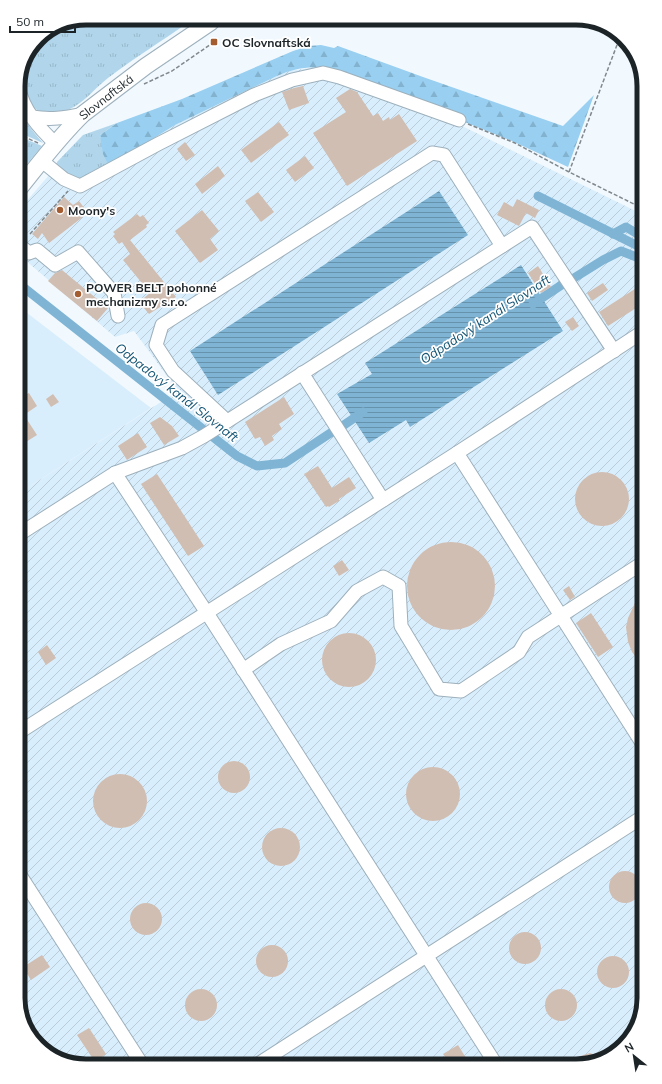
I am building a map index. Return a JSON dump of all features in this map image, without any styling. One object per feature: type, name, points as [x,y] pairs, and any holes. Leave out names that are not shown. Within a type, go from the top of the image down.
[{"type":"main road","name":"Slovnaftská","points":[[25,181],[74,122],[83,114],[146,66],[207,25]]},
{"type":"street","points":[[25,106],[64,179],[80,186],[254,95],[292,80],[323,73],[339,77],[433,114],[459,120]]},
{"type":"street","points":[[32,117],[56,119],[83,114]]},
{"type":"street","points":[[228,421],[173,371],[156,345],[162,325],[432,153],[444,155],[502,246]]},
{"type":"street","points":[[25,531],[115,473],[182,448],[209,433],[302,372],[532,227],[614,351]]},
{"type":"street","points":[[25,250],[29,253],[37,250],[55,265],[78,252],[114,293],[118,316]]},
{"type":"street","points":[[25,729],[637,336]]},
{"type":"street","points":[[302,372],[383,500]]},
{"type":"street","points":[[457,453],[637,735]]},
{"type":"street","points":[[115,473],[207,613],[492,1059]]},
{"type":"street","points":[[243,670],[281,644],[331,621],[358,591],[383,577],[399,586],[401,626],[439,689],[461,691],[519,652],[528,637],[637,566]]},
{"type":"street","points":[[267,1059],[637,820]]},
{"type":"street","points":[[25,883],[138,1059]]},
{"type":"path","points":[[142,85],[172,71],[214,42]]},
{"type":"path","points":[[569,172],[618,42]]},
{"type":"path","points":[[459,120],[515,143],[637,206]]},
{"type":"path","points":[[25,138],[50,151]]},
{"type":"path","points":[[30,234],[74,184]]},
{"type":"shaded area","points":[[316,67],[333,69],[458,124],[637,212],[637,998],[635,1014],[624,1035],[614,1036],[614,1046],[595,1056],[576,1059],[82,1059],[67,1056],[52,1049],[35,1032],[27,1014],[25,998],[25,489],[178,391],[134,331],[115,337],[25,260],[25,203],[49,175],[57,162],[57,166],[109,166],[175,125],[289,71]]},
{"type":"shaded area","points":[[25,311],[151,408],[25,489]]},
{"type":"green space","points":[[86,25],[185,25],[118,71],[103,82],[80,103],[70,109],[63,112],[44,113],[37,110],[29,99],[25,89],[25,82],[31,59],[46,40],[56,33],[74,26]]},
{"type":"green space","points":[[321,45],[334,48],[338,46],[563,126],[594,95],[568,167],[512,141],[333,69],[304,68],[277,76],[175,125],[109,166],[103,154],[100,135],[117,123],[182,99],[293,51],[309,46]]},
{"type":"green space","points":[[25,119],[29,126],[43,143],[25,135]]},
{"type":"green space","points":[[117,123],[100,135],[109,166],[81,179],[59,170],[57,162],[83,135]]},
{"type":"green space","points":[[25,139],[42,146],[25,167]]},
{"type":"water","points":[[439,191],[468,235],[218,395],[190,351]]},
{"type":"water","points":[[521,265],[563,331],[410,427],[406,420],[369,443],[337,394],[372,374],[365,363]]},
{"type":"building","points":[[303,86],[309,103],[289,110],[282,92]]},
{"type":"building","points":[[350,89],[357,92],[373,116],[378,113],[383,121],[389,117],[390,120],[399,114],[417,141],[347,186],[313,133],[346,112],[336,98]]},
{"type":"building","points":[[279,122],[289,135],[251,163],[241,150]]},
{"type":"building","points":[[185,142],[195,155],[186,161],[177,149]]},
{"type":"building","points":[[305,156],[314,168],[295,182],[286,170]]},
{"type":"building","points":[[218,166],[225,176],[202,194],[195,184]]},
{"type":"building","points":[[258,192],[274,212],[261,222],[245,201]]},
{"type":"building","points":[[64,197],[73,205],[79,201],[88,213],[49,243],[42,233],[38,239],[32,234]]},
{"type":"building","points":[[517,199],[539,210],[535,218],[526,213],[519,226],[497,215],[504,202],[513,207]]},
{"type":"building","points":[[202,210],[219,231],[210,239],[218,250],[200,263],[175,231]]},
{"type":"building","points":[[137,214],[140,217],[143,215],[149,223],[146,225],[147,227],[130,240],[176,297],[149,314],[139,302],[150,293],[123,260],[130,254],[122,242],[119,244],[113,236],[115,234],[113,232]]},
{"type":"building","points":[[538,266],[551,287],[541,293],[528,273]]},
{"type":"building","name":"POWER BELT pohonné mechanizmy s.r.o.","points":[[62,270],[108,308],[97,321],[48,281],[55,273]]},
{"type":"building","points":[[603,283],[608,290],[592,301],[587,293]]},
{"type":"building","points":[[637,288],[637,307],[608,326],[599,312]]},
{"type":"building","points":[[573,317],[579,326],[572,331],[565,322]]},
{"type":"building","points":[[29,393],[37,406],[25,414],[25,395]]},
{"type":"building","points":[[53,394],[59,402],[51,407],[46,399]]},
{"type":"building","points":[[284,397],[294,414],[279,424],[282,429],[272,436],[274,440],[265,446],[260,437],[255,439],[245,422]]},
{"type":"building","points":[[25,417],[37,435],[25,443]]},
{"type":"building","points":[[160,417],[172,426],[179,436],[164,445],[150,423]]},
{"type":"building","points":[[138,433],[147,447],[127,460],[118,446]]},
{"type":"building","points":[[318,466],[332,488],[349,477],[356,488],[339,499],[339,501],[329,507],[326,507],[304,474]]},
{"type":"building","points":[[597,472],[607,472],[617,476],[625,484],[629,494],[629,504],[625,514],[617,522],[607,526],[597,526],[587,522],[579,514],[575,504],[575,494],[579,484],[587,476]]},
{"type":"building","points":[[157,474],[204,546],[188,556],[141,484]]},
{"type":"building","points":[[451,542],[468,545],[482,555],[492,569],[495,586],[492,603],[482,617],[468,627],[451,630],[434,627],[420,617],[410,603],[407,586],[410,569],[420,555],[434,545]]},
{"type":"building","points":[[342,560],[349,570],[339,576],[333,566]]},
{"type":"building","points":[[569,586],[575,597],[570,600],[563,590]]},
{"type":"building","points":[[637,601],[637,659],[632,652],[628,642],[626,627],[628,618]]},
{"type":"building","points":[[591,613],[613,647],[598,657],[576,623]]},
{"type":"building","points":[[344,633],[354,633],[364,637],[372,645],[376,655],[376,665],[372,675],[364,683],[354,687],[344,687],[334,683],[326,675],[322,665],[322,655],[326,645],[334,637]]},
{"type":"building","points":[[47,645],[56,658],[46,665],[38,652]]},
{"type":"building","points":[[231,761],[237,761],[246,765],[250,777],[246,789],[237,793],[231,793],[222,789],[218,780],[218,774],[222,765]]},
{"type":"building","points":[[428,767],[438,767],[448,771],[456,779],[460,789],[460,799],[456,809],[448,817],[438,821],[428,821],[418,817],[410,809],[406,799],[406,789],[410,779],[418,771]]},
{"type":"building","points":[[115,774],[125,774],[135,778],[143,786],[147,796],[147,806],[143,816],[135,824],[125,828],[115,828],[105,824],[97,816],[93,806],[93,796],[97,786],[105,778]]},
{"type":"building","points":[[277,828],[285,828],[295,833],[299,840],[299,854],[295,861],[285,866],[277,866],[267,861],[265,858],[262,851],[262,843],[267,833],[270,831]]},
{"type":"building","points":[[622,871],[637,875],[637,899],[628,903],[622,903],[613,899],[609,890],[609,884],[613,875]]},
{"type":"building","points":[[143,903],[149,903],[158,907],[162,919],[158,931],[149,935],[143,935],[134,931],[130,922],[130,916],[134,907]]},
{"type":"building","points":[[522,932],[528,932],[537,936],[541,948],[537,960],[528,964],[522,964],[513,960],[509,951],[509,945],[513,936]]},
{"type":"building","points":[[269,945],[275,945],[284,949],[288,961],[284,973],[275,977],[269,977],[260,973],[256,964],[256,958],[260,949]]},
{"type":"building","points":[[42,955],[50,967],[31,980],[25,970],[25,966]]},
{"type":"building","points":[[610,956],[616,956],[625,960],[629,972],[625,984],[616,988],[610,988],[601,984],[597,975],[597,969],[601,960]]},
{"type":"building","points":[[198,989],[204,989],[213,993],[217,1005],[213,1017],[204,1021],[198,1021],[189,1017],[185,1008],[185,1002],[189,993]]},
{"type":"building","points":[[558,989],[564,989],[573,993],[577,1005],[573,1017],[564,1021],[558,1021],[549,1017],[545,1008],[545,1002],[549,993]]},
{"type":"building","points":[[89,1028],[106,1054],[99,1059],[93,1059],[77,1035]]},
{"type":"building","points":[[458,1045],[467,1059],[446,1059],[443,1054]]},
{"type":"building","points":[[590,1053],[597,1055],[576,1059]]},
{"type":"waterway","points":[[538,196],[637,246]]},
{"type":"waterway","points":[[613,234],[626,227],[637,234]]},
{"type":"waterway","name":"Odpadový kanál Slovnaft","points":[[574,278],[621,251],[637,257]]},
{"type":"waterway","name":"Odpadový kanál Slovnaft","points":[[533,304],[563,284]]},
{"type":"waterway","name":"Odpadový kanál Slovnaft","points":[[25,289],[237,456],[257,466],[285,463],[332,432]]},
{"type":"waterway","name":"Odpadový kanál Slovnaft","points":[[341,427],[363,412]]},
{"type":"place","name":"OC Slovnaftská","points":[[214,42]]},
{"type":"place","name":"Moony's","points":[[60,210]]},
{"type":"place","name":"POWER BELT pohonné mechanizmy s.r.o.","points":[[78,294]]}]
